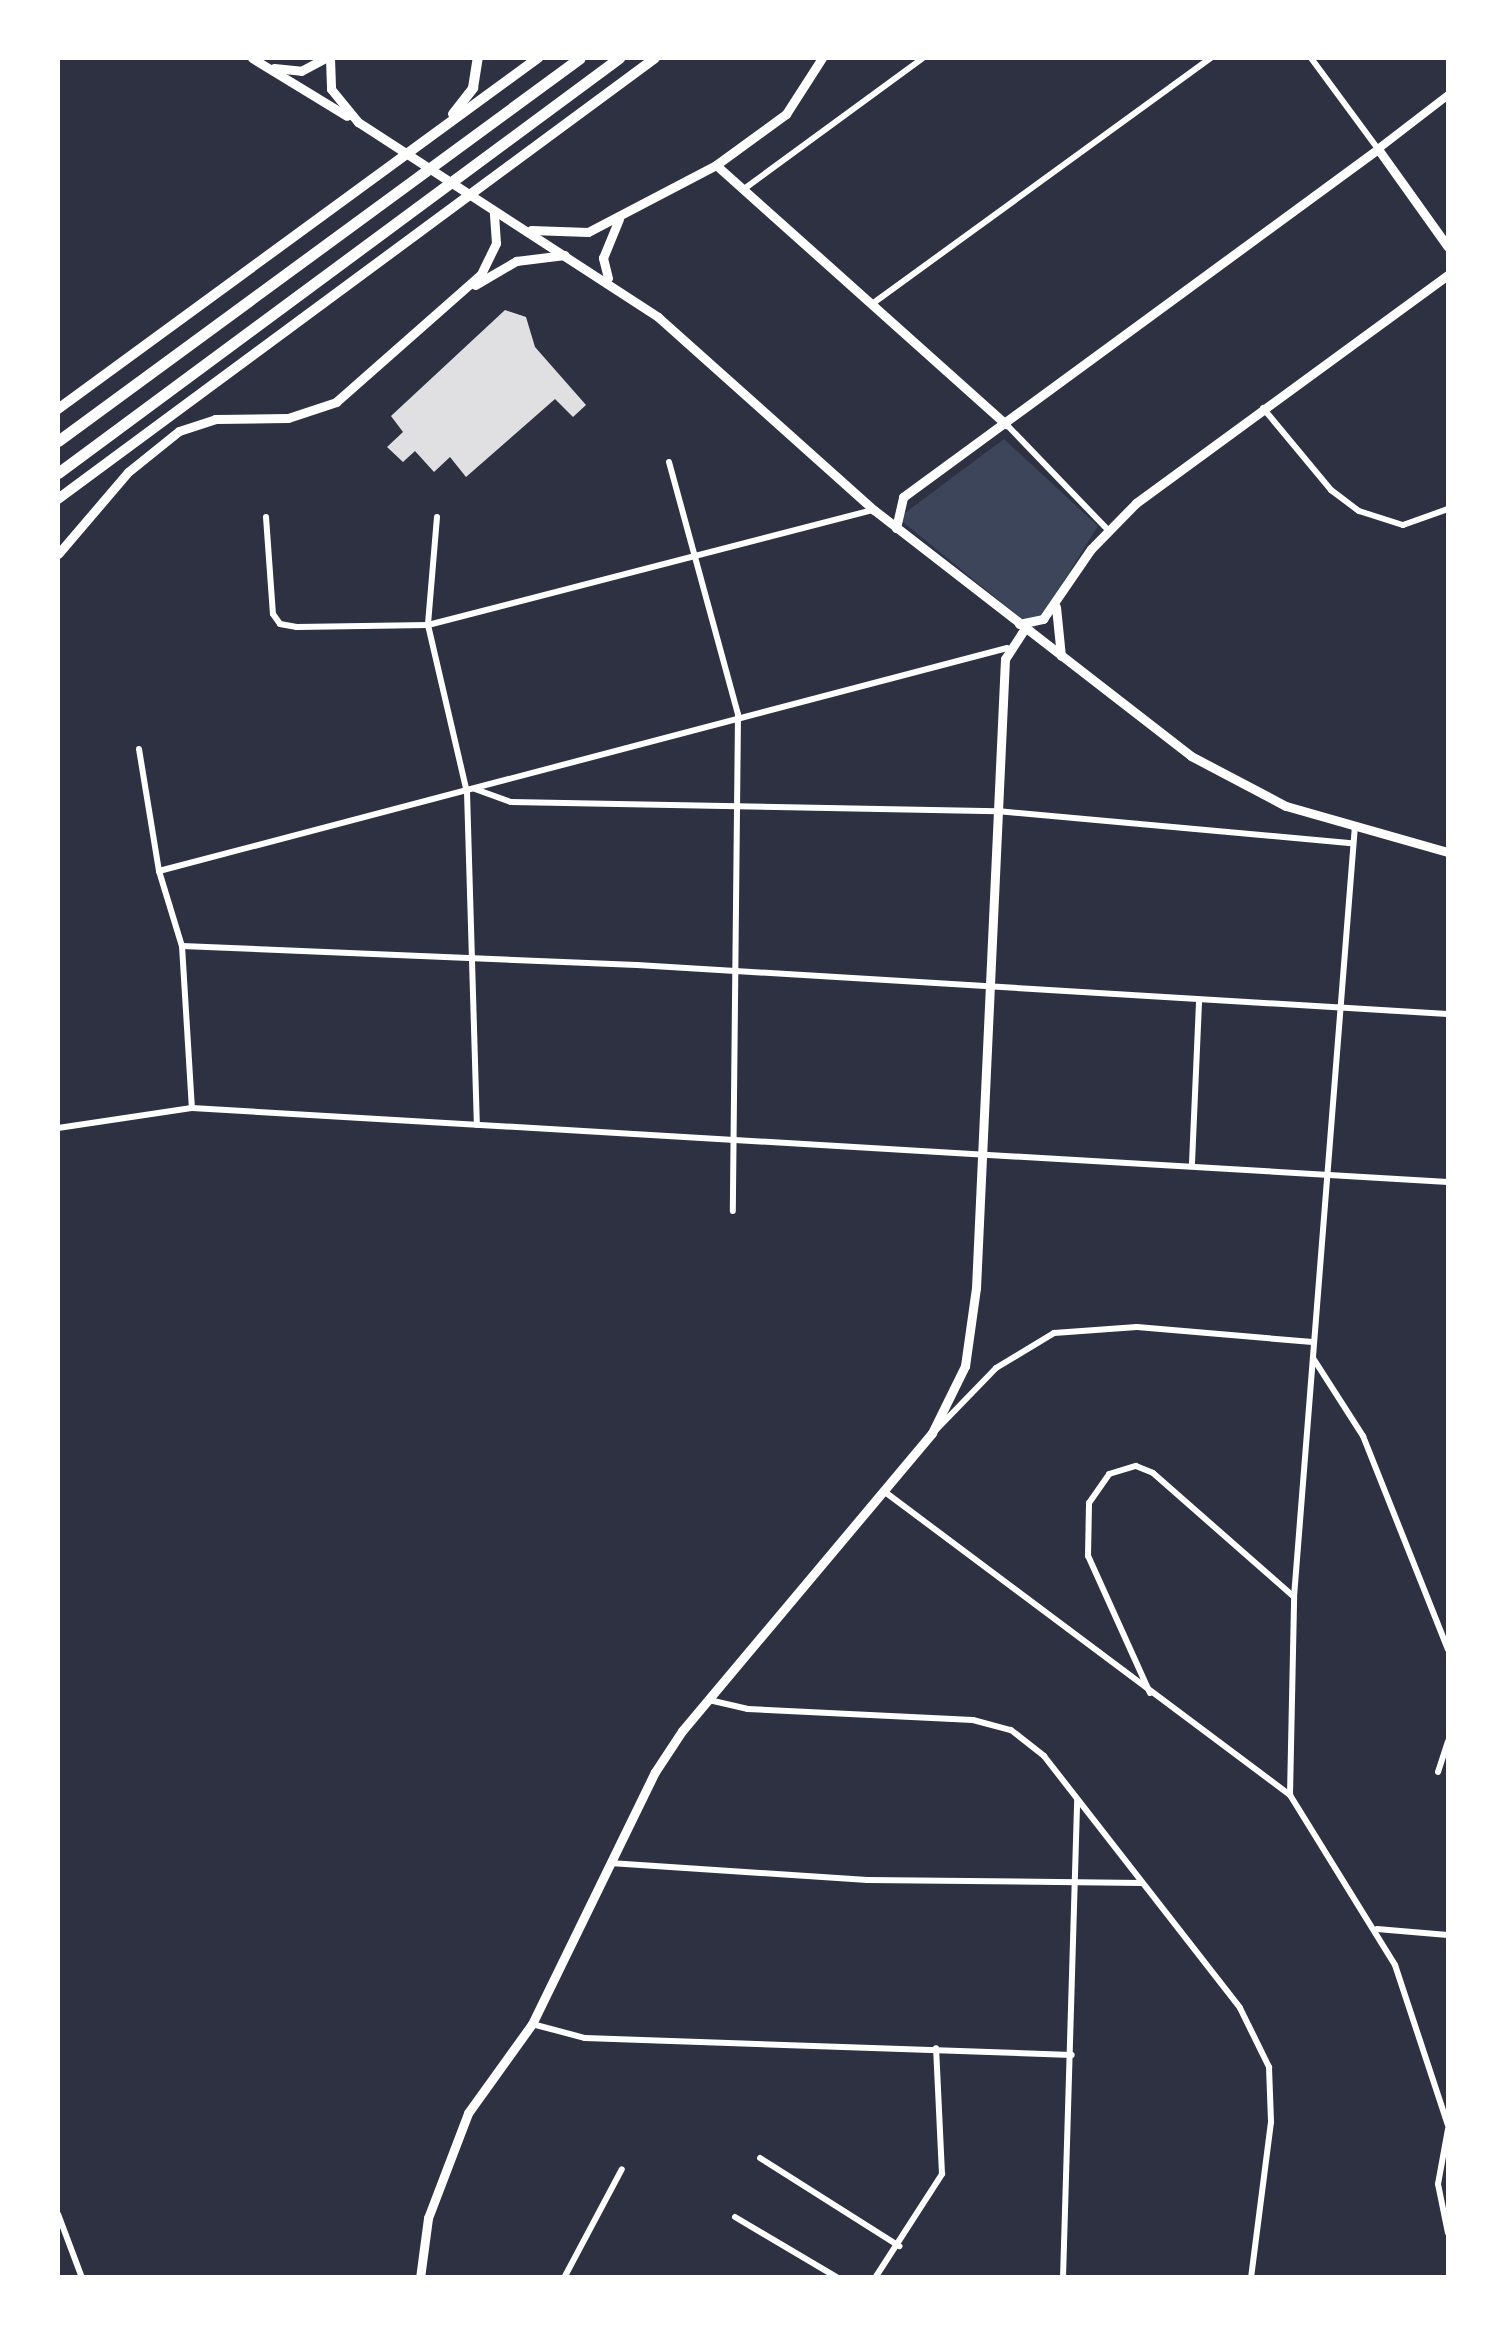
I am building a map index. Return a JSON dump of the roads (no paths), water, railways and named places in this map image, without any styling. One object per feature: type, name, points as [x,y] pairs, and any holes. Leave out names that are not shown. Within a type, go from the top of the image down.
[{"type":"highway","points":[[442,128],[473,88],[478,58]]},
{"type":"highway","points":[[58,409],[538,58]]},
{"type":"highway","points":[[58,441],[580,58]]},
{"type":"highway","points":[[58,473],[620,58]]},
{"type":"highway","points":[[58,498],[655,58]]},
{"type":"main road","points":[[252,58],[617,286],[874,510],[1023,631],[1220,775],[1286,806],[1448,852]]},
{"type":"main road","points":[[267,67],[301,71],[328,58],[331,88],[358,122]]},
{"type":"main road","points":[[518,226],[566,236],[620,216],[716,165],[786,114],[822,58]]},
{"type":"main road","points":[[896,528],[903,497],[1378,149],[1448,248]]},
{"type":"main road","points":[[716,165],[1006,424]]},
{"type":"main road","points":[[464,292],[494,252],[494,211]]},
{"type":"main road","points":[[617,286],[602,264],[620,216]]},
{"type":"main road","points":[[58,554],[155,447],[215,419],[288,418],[336,402],[464,292],[516,261],[565,255]]},
{"type":"main road","points":[[1012,622],[1034,624],[1056,604],[1108,530],[1262,407],[1448,275]]},
{"type":"main road","points":[[1056,604],[1062,660]]},
{"type":"main road","points":[[420,2278],[438,2186],[486,2082],[532,2024],[655,1772],[709,1700],[885,1492],[932,1433],[953,1399],[972,1331],[978,1150],[992,985],[1008,648],[1023,631]]},
{"type":"street","points":[[744,189],[922,58]]},
{"type":"street","points":[[871,304],[1211,58]]},
{"type":"street","points":[[1311,58],[1378,149],[1448,96]]},
{"type":"street","points":[[1262,407],[1324,482],[1359,511],[1404,526],[1448,509]]},
{"type":"street","points":[[1006,424],[1108,530]]},
{"type":"street","points":[[669,462],[699,558],[738,716],[733,1211]]},
{"type":"street","points":[[849,518],[856,494]]},
{"type":"street","points":[[266,517],[273,614],[280,624],[298,627],[428,625],[874,510]]},
{"type":"street","points":[[438,517],[428,625],[471,790],[477,1125]]},
{"type":"street","points":[[159,871],[1008,648]]},
{"type":"street","points":[[139,750],[159,871],[182,946],[192,1108]]},
{"type":"street","points":[[471,790],[497,801],[998,810],[1352,843]]},
{"type":"street","points":[[1290,1795],[1294,1597],[1336,1006],[1354,825]]},
{"type":"street","points":[[182,946],[736,971],[1448,1014]]},
{"type":"street","points":[[1192,1163],[1199,1000]]},
{"type":"street","points":[[58,1128],[192,1108],[978,1150],[1448,1182]]},
{"type":"street","points":[[932,1433],[996,1368],[1054,1332],[1137,1326],[1312,1342]]},
{"type":"street","points":[[1312,1357],[1363,1436],[1448,1650]]},
{"type":"street","points":[[1150,1694],[1088,1556],[1089,1503],[1109,1474],[1136,1466],[1153,1473],[1294,1597]]},
{"type":"street","points":[[885,1492],[1290,1795],[1376,1929],[1421,2034],[1448,2127],[1438,2184],[1448,2232]]},
{"type":"street","points":[[709,1700],[748,1709],[993,1724],[1028,1741],[1240,2008],[1269,2067],[1271,2122],[1251,2278]]},
{"type":"street","points":[[1438,1772],[1448,1742]]},
{"type":"street","points":[[1062,2278],[1072,2056],[1077,1799]]},
{"type":"street","points":[[608,1863],[866,1880],[1143,1883]]},
{"type":"street","points":[[1376,1929],[1448,1936]]},
{"type":"street","points":[[532,2024],[585,2038],[1072,2056]]},
{"type":"street","points":[[875,2278],[942,2174],[936,2048]]},
{"type":"street","points":[[760,2158],[899,2246]]},
{"type":"street","points":[[564,2278],[622,2169]]},
{"type":"street","points":[[58,2214],[82,2278]]},
{"type":"street","points":[[735,2217],[838,2278]]}]
